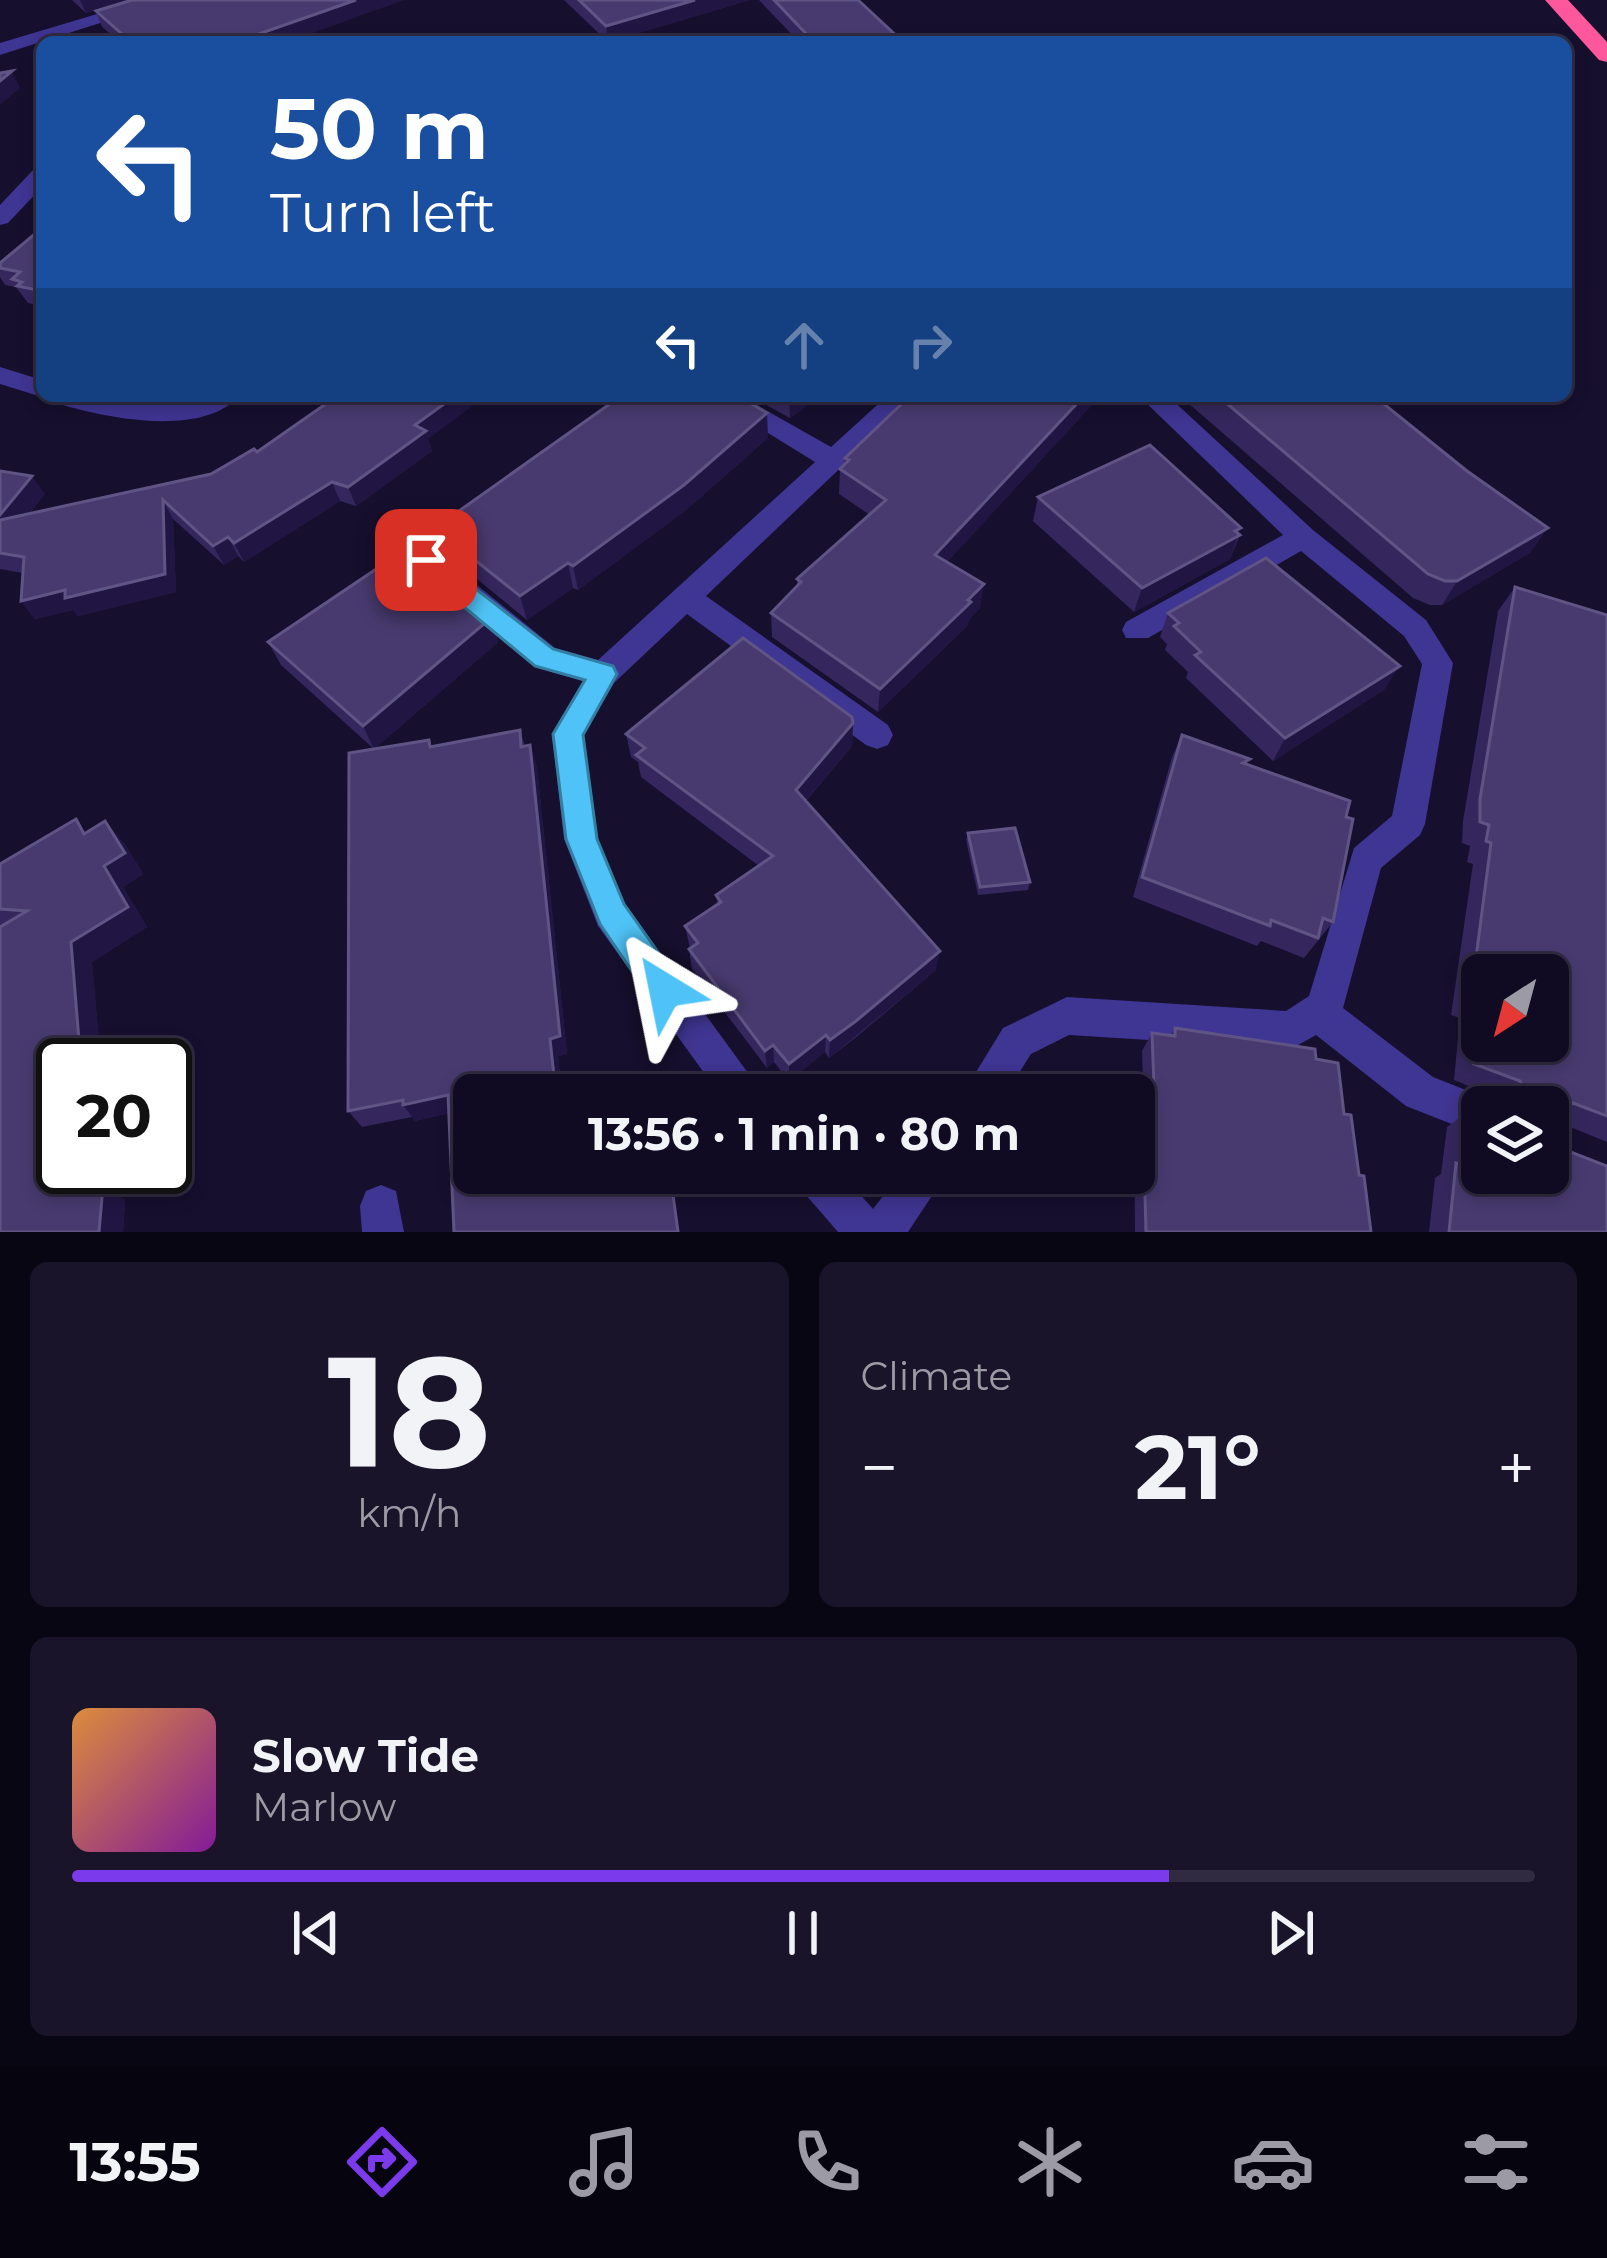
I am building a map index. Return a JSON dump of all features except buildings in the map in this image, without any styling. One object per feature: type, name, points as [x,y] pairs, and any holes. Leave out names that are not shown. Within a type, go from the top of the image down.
[{"type":"highway","points":[[1556,0],[1607,55]]},
{"type":"street","points":[[59,36],[163,0]]},
{"type":"street","points":[[0,49],[36,42]]},
{"type":"street","points":[[0,218],[36,180]]},
{"type":"street","points":[[0,375],[36,387]]},
{"type":"street","points":[[80,402],[112,413],[164,415],[206,402]]},
{"type":"street","points":[[732,402],[835,461]]},
{"type":"street","points":[[729,1074],[611,914],[581,839],[568,734],[603,674],[897,402]]},
{"type":"street","points":[[996,1074],[1017,1041],[1067,1016],[1291,1030],[1324,1008],[1366,859],[1408,824],[1438,663],[1415,628],[1304,536],[1159,402]]},
{"type":"street","points":[[1137,630],[1304,536]]},
{"type":"street","points":[[426,560],[545,658],[603,674]]},
{"type":"street","points":[[686,598],[878,734]]},
{"type":"street","points":[[1318,1012],[1420,1092],[1461,1108]]},
{"type":"street","points":[[832,1194],[866,1232]]},
{"type":"street","points":[[882,1232],[911,1194]]},
{"type":"route","points":[[426,560],[545,658],[603,674],[568,734],[581,839],[611,914],[665,990]]}]
